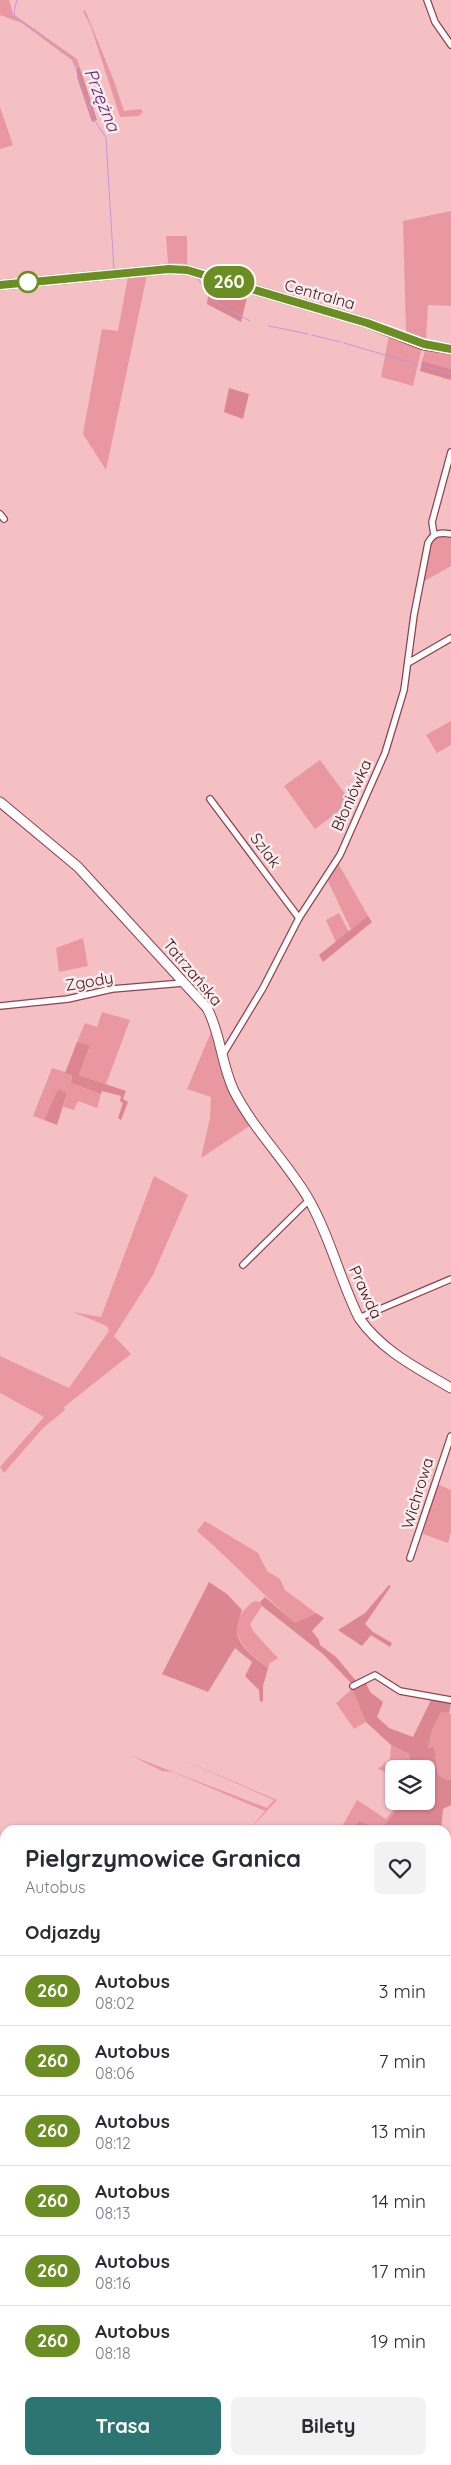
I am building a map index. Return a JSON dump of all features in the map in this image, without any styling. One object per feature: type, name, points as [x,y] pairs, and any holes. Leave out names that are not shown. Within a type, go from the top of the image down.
[{"type":"street","points":[[427,0],[435,22],[451,45]]},
{"type":"street","name":"Centralna","points":[[0,285],[169,269],[187,270],[367,323],[424,344],[451,349]]},
{"type":"street","name":"Błoniówka","points":[[221,1058],[263,988],[299,918],[340,855],[385,753],[400,706],[414,615],[428,543],[434,535],[432,522],[451,452]]},
{"type":"street","points":[[0,514],[4,519]]},
{"type":"street","points":[[434,535],[441,532],[451,534]]},
{"type":"street","points":[[408,663],[451,638]]},
{"type":"street","name":"Szlak","points":[[210,799],[299,918]]},
{"type":"street","name":"Tatrzańska","points":[[0,802],[78,867],[127,918],[183,983],[202,1002],[211,1016],[221,1058],[243,1107],[284,1161],[309,1200]]},
{"type":"street","name":"Zgody","points":[[0,1006],[68,999],[112,989],[183,983]]},
{"type":"street","points":[[243,1266],[309,1200]]},
{"type":"street","name":"Prawda","points":[[309,1200],[359,1318],[373,1336],[396,1355],[451,1388]]},
{"type":"street","points":[[359,1318],[451,1279]]},
{"type":"street","name":"Wichrowa","points":[[410,1558],[451,1436]]},
{"type":"street","points":[[352,1686],[375,1675],[400,1691],[451,1700]]},
{"type":"shaded area","points":[[0,0],[9,0],[13,14],[77,59],[80,68],[77,68],[73,61],[22,23],[0,15]]},
{"type":"shaded area","points":[[85,10],[124,111],[141,109],[143,112],[139,116],[120,117],[91,27],[83,11]]},
{"type":"shaded area","points":[[77,68],[80,68],[97,120],[92,122],[77,77]]},
{"type":"shaded area","points":[[0,107],[13,145],[0,149]]},
{"type":"shaded area","points":[[451,211],[451,306],[428,305],[426,339],[406,332],[403,221]]},
{"type":"shaded area","points":[[166,236],[187,236],[187,264],[168,263]]},
{"type":"shaded area","points":[[147,275],[106,470],[83,434],[102,329],[118,331],[128,277]]},
{"type":"shaded area","points":[[210,282],[248,293],[241,322],[207,304]]},
{"type":"shaded area","points":[[389,335],[422,347],[413,386],[381,377]]},
{"type":"shaded area","points":[[426,347],[451,350],[451,369],[422,361]]},
{"type":"shaded area","points":[[422,361],[451,369],[451,380],[420,371]]},
{"type":"shaded area","points":[[229,388],[249,394],[243,419],[224,412]]},
{"type":"shaded area","points":[[439,537],[451,538],[451,566],[423,582],[431,541]]},
{"type":"shaded area","points":[[451,721],[451,745],[437,753],[426,735]]},
{"type":"shaded area","points":[[320,760],[351,802],[315,829],[284,786]]},
{"type":"shaded area","points":[[338,863],[368,916],[351,930],[327,879]]},
{"type":"shaded area","points":[[339,913],[349,932],[336,942],[326,920]]},
{"type":"shaded area","points":[[368,916],[372,922],[323,962],[319,955]]},
{"type":"shaded area","points":[[83,938],[88,966],[59,972],[56,948]]},
{"type":"shaded area","points":[[102,1012],[130,1020],[106,1084],[79,1075],[90,1047],[77,1042],[85,1023],[97,1027]]},
{"type":"shaded area","points":[[211,1032],[219,1065],[227,1085],[251,1125],[201,1158],[210,1118],[211,1097],[187,1089]]},
{"type":"shaded area","points":[[77,1042],[90,1046],[79,1075],[126,1091],[123,1099],[128,1102],[121,1120],[118,1118],[123,1103],[120,1101],[121,1096],[102,1091],[101,1094],[71,1083],[72,1075],[65,1073]]},
{"type":"shaded area","points":[[52,1068],[72,1074],[71,1083],[101,1094],[97,1108],[78,1101],[74,1110],[63,1107],[67,1093],[58,1089],[44,1120],[33,1116]]},
{"type":"shaded area","points":[[58,1089],[67,1093],[57,1125],[44,1120]]},
{"type":"shaded area","points":[[154,1176],[188,1195],[153,1275],[114,1336],[131,1354],[64,1407],[65,1410],[43,1428],[4,1473],[0,1467],[44,1417],[0,1393],[0,1356],[69,1388],[109,1331],[107,1326],[73,1312],[101,1317]]},
{"type":"shaded area","points":[[437,1484],[451,1490],[451,1532],[448,1543],[423,1534]]},
{"type":"shaded area","points":[[205,1521],[258,1553],[267,1571],[280,1579],[285,1590],[316,1613],[295,1623],[197,1531]]},
{"type":"shaded area","points":[[209,1582],[227,1594],[242,1610],[237,1627],[237,1635],[248,1652],[268,1668],[263,1686],[263,1701],[260,1702],[259,1690],[245,1676],[252,1662],[235,1648],[208,1692],[162,1674]]},
{"type":"shaded area","points":[[389,1585],[391,1586],[365,1624],[373,1632],[392,1643],[390,1647],[371,1635],[362,1646],[338,1630],[365,1613]]},
{"type":"shaded area","points":[[265,1597],[295,1623],[316,1613],[324,1618],[312,1631],[319,1640],[320,1645],[336,1657],[357,1682],[351,1683],[323,1654],[262,1606],[260,1602]]},
{"type":"shaded area","points":[[254,1601],[260,1602],[262,1606],[250,1624],[253,1631],[278,1658],[270,1663],[268,1668],[250,1653],[238,1637],[238,1620]]},
{"type":"shaded area","points":[[366,1683],[370,1692],[383,1702],[377,1717],[389,1728],[413,1737],[431,1700],[451,1703],[449,1713],[441,1712],[432,1730],[428,1748],[434,1747],[438,1775],[451,1780],[451,1805],[443,1809],[441,1825],[384,1825],[397,1810],[435,1810],[435,1760],[410,1760],[409,1754],[391,1745],[366,1722],[352,1689]]},
{"type":"shaded area","points":[[352,1689],[366,1722],[354,1729],[336,1703]]},
{"type":"shaded area","points":[[441,1711],[451,1714],[451,1780],[438,1775],[434,1747],[428,1748],[432,1730]]},
{"type":"shaded area","points":[[391,1745],[409,1754],[410,1760],[389,1760]]},
{"type":"shaded area","points":[[132,1756],[267,1808],[274,1800],[174,1756],[277,1800],[253,1825],[265,1811],[173,1772],[162,1771]]},
{"type":"shaded area","points":[[385,1763],[385,1772],[378,1769]]},
{"type":"shaded area","points":[[357,1800],[386,1819],[393,1810],[397,1810],[384,1825],[368,1825],[359,1821],[356,1825],[343,1825]]},
{"type":"shaded area","points":[[359,1821],[368,1825],[356,1825]]},
{"type":"waterway","name":"Przężna","points":[[17,0],[14,11],[15,17],[72,58],[93,118],[106,138],[114,270]]},
{"type":"waterway","name":"Przężna","points":[[196,277],[217,303],[250,321]]},
{"type":"waterway","name":"Przężna","points":[[269,326],[308,334]]},
{"type":"waterway","name":"Przężna","points":[[312,335],[340,342]]},
{"type":"waterway","name":"Przężna","points":[[344,343],[416,364]]},
{"type":"waterway","name":"Przężna","points":[[423,366],[451,374]]},
{"type":"bus line","name":"260","points":[[0,285],[169,269],[187,270],[367,323],[424,344],[451,349]]}]
